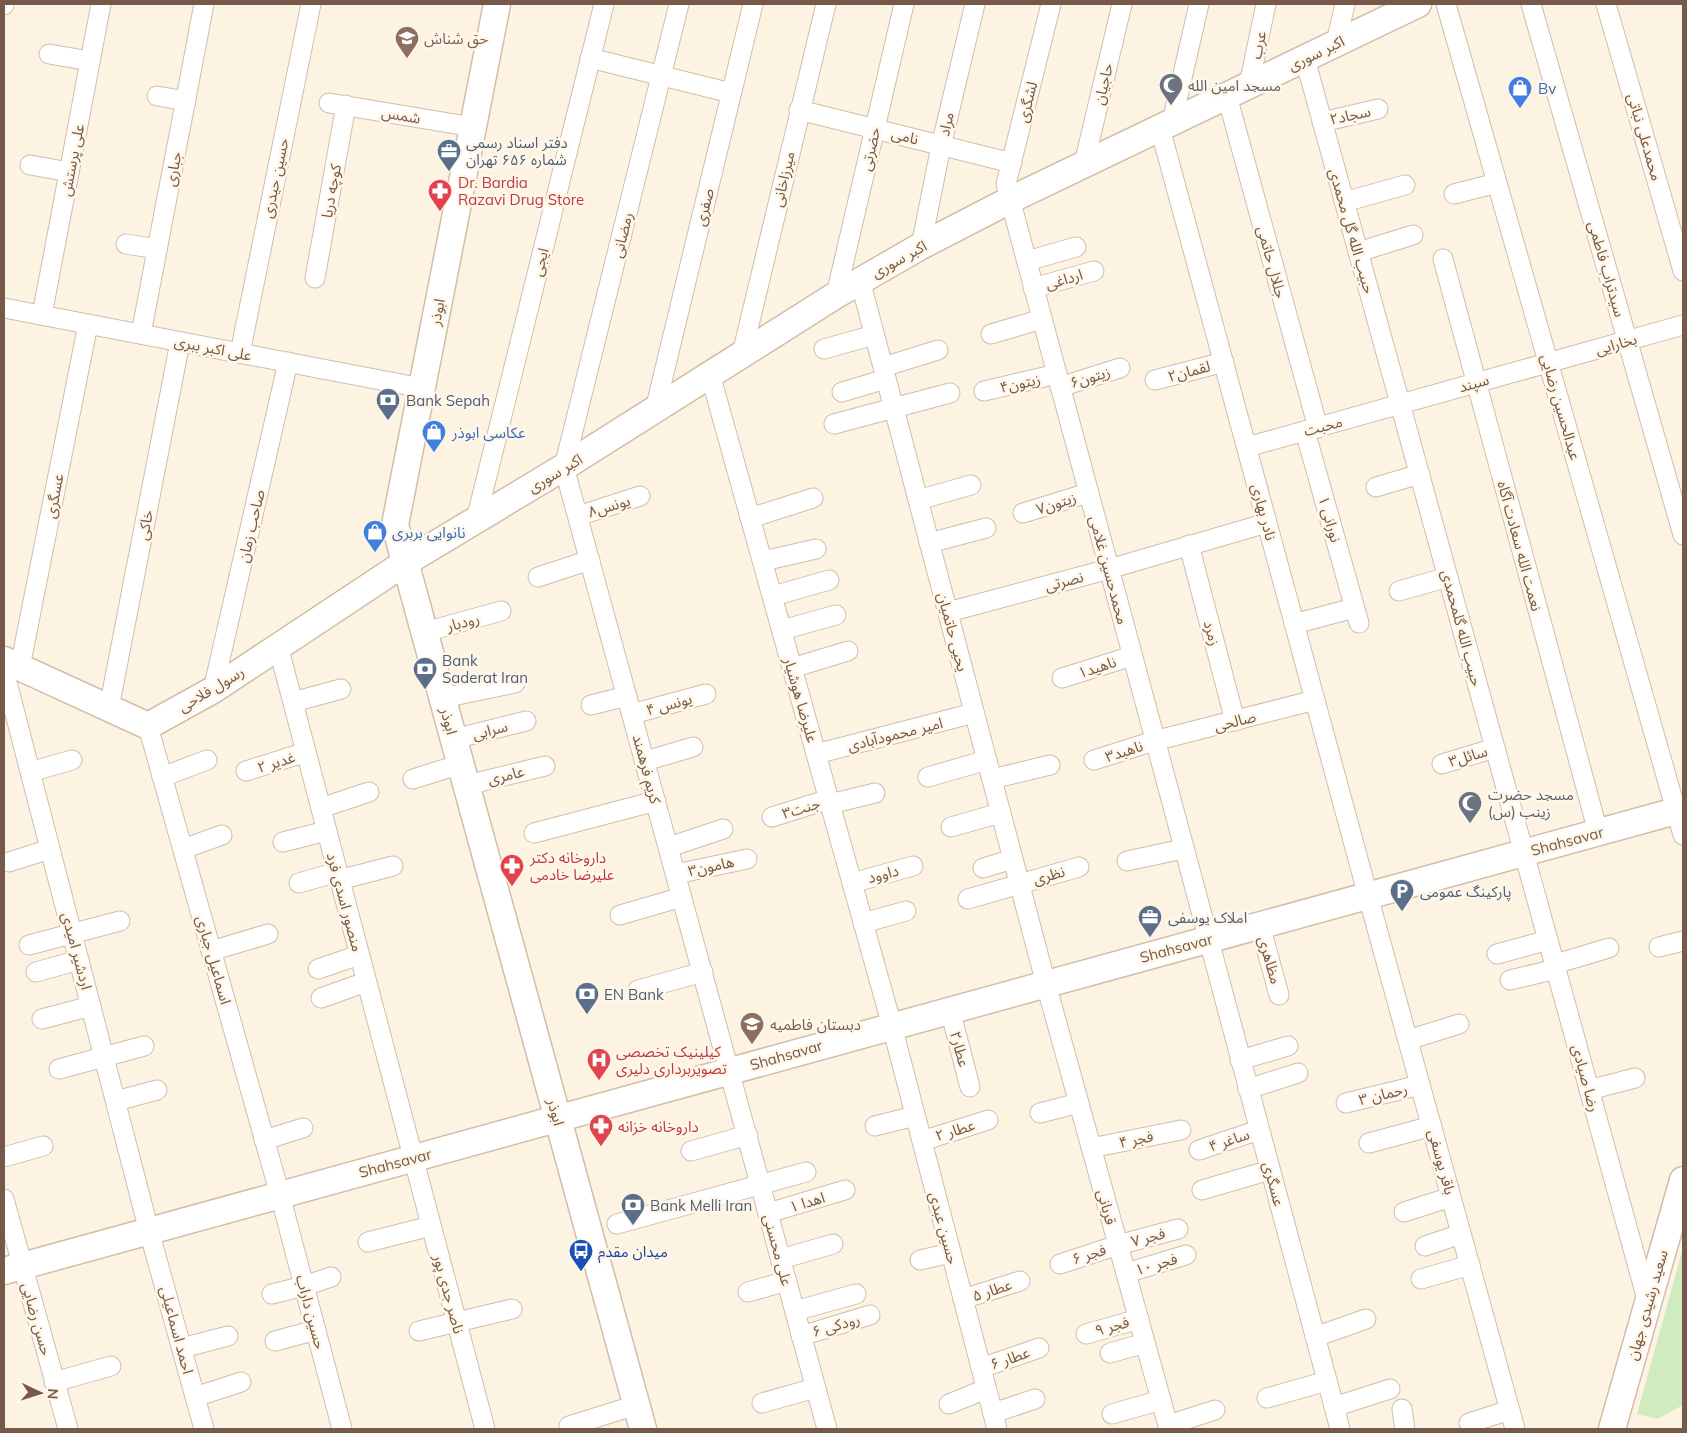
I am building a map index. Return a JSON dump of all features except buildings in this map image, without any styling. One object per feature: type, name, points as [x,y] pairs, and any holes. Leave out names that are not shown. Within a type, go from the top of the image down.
[{"type":"street","name":"علی پرستش","points":[[42,316],[101,4]]},
{"type":"street","name":"جباری","points":[[141,334],[204,4]]},
{"type":"street","name":"حسین حیدری","points":[[240,353],[311,4]]},
{"type":"street","name":"ابوذر","points":[[497,4],[396,524],[640,1417]]},
{"type":"street","name":"ایجی","points":[[476,520],[604,4]]},
{"type":"street","name":"رمضانی","points":[[564,467],[679,4]]},
{"type":"street","name":"صفری","points":[[654,410],[753,4]]},
{"type":"street","name":"میرزاخانی","points":[[742,354],[826,4]]},
{"type":"street","name":"حضرتی","points":[[836,294],[904,4]]},
{"type":"street","name":"مراد","points":[[921,246],[941,146],[975,4]]},
{"type":"street","name":"لشگری","points":[[1010,200],[1006,184],[1052,4]]},
{"type":"street","name":"حاجیان","points":[[1084,164],[1122,4]]},
{"type":"street","points":[[1166,125],[1199,4]]},
{"type":"street","name":"عرب","points":[[1238,91],[1266,4]]},
{"type":"street","points":[[1336,44],[1345,4]]},
{"type":"street","name":"اکبر سوری","points":[[406,562],[564,467],[836,294],[921,246],[1010,200],[1418,4]]},
{"type":"street","name":"عبدالحسین رضایی","points":[[1446,4],[1548,363],[1681,818]]},
{"type":"street","name":"سیدتراب فاطمی","points":[[1531,4],[1683,535]]},
{"type":"street","name":"محمدعلی نباتی","points":[[1606,4],[1680,251],[1683,271]]},
{"type":"street","points":[[49,54],[90,61]]},
{"type":"street","points":[[590,58],[732,93]]},
{"type":"street","name":"حبیب الله گل محمدی","points":[[1304,59],[1400,404]]},
{"type":"street","name":"جللال حاتمی","points":[[1238,91],[1311,429]]},
{"type":"street","points":[[157,96],[186,102]]},
{"type":"street","name":"شمس","points":[[338,104],[473,127]]},
{"type":"street","name":"کوچه دریا","points":[[316,278],[338,104]]},
{"type":"street","name":"سجاد۲","points":[[1322,122],[1378,109]]},
{"type":"street","name":"نامی","points":[[800,110],[1012,163]]},
{"type":"street","name":"نادر بهاری","points":[[1166,125],[1224,362],[1368,896]]},
{"type":"street","points":[[30,165],[69,172]]},
{"type":"street","points":[[1454,194],[1497,183]]},
{"type":"street","points":[[1344,202],[1405,185]]},
{"type":"street","name":"محمدحسین غلامی","points":[[1010,200],[1208,940]]},
{"type":"street","points":[[1358,252],[1413,235]]},
{"type":"street","points":[[126,244],[157,249]]},
{"type":"street","points":[[1027,261],[1076,247]]},
{"type":"street","name":"نعمت الله سعادت آگاه","points":[[1443,259],[1598,832]]},
{"type":"street","name":"ارداغی","points":[[1033,288],[1094,271]]},
{"type":"street","name":"یحیی حاتمیان","points":[[860,280],[1046,984]]},
{"type":"street","name":"علی اکبر ببری","points":[[4,308],[422,388]]},
{"type":"street","points":[[991,334],[1042,319]]},
{"type":"street","name":"عسگری","points":[[9,666],[88,324]]},
{"type":"street","name":"بخارایی","points":[[1548,363],[1683,325]]},
{"type":"street","points":[[824,349],[874,335]]},
{"type":"street","name":"خاکی","points":[[109,708],[180,342]]},
{"type":"street","points":[[842,392],[938,350]]},
{"type":"street","name":"صاحب زمان","points":[[213,690],[288,362]]},
{"type":"street","name":"لقمان۲","points":[[1154,380],[1224,362]]},
{"type":"street","name":"سپند","points":[[1400,404],[1548,363]]},
{"type":"street","name":"زیتون۶","points":[[1058,380],[1120,368]]},
{"type":"street","name":"علیرضا هوشیار","points":[[710,374],[892,1026]]},
{"type":"street","name":"زیتون۴","points":[[984,391],[1058,380]]},
{"type":"street","points":[[834,424],[950,393]]},
{"type":"street","name":"محبت","points":[[1247,447],[1400,404]]},
{"type":"street","name":"حبیب الله گلمحمدی","points":[[1400,404],[1524,852]]},
{"type":"street","name":"نورانی ۱","points":[[1294,624],[1356,616],[1311,429]]},
{"type":"street","name":"کریم فرهمند","points":[[564,467],[730,1071]]},
{"type":"street","points":[[1376,487],[1420,474]]},
{"type":"street","points":[[918,500],[971,484]]},
{"type":"street","name":"زیتون۷","points":[[1023,513],[1088,493]]},
{"type":"street","name":"یونس۸","points":[[578,516],[640,496]]},
{"type":"street","points":[[750,518],[813,498]]},
{"type":"street","name":"نصرتی","points":[[948,612],[1267,523]]},
{"type":"street","points":[[930,543],[986,528]]},
{"type":"street","name":"زمرد","points":[[1189,545],[1235,720]]},
{"type":"street","points":[[763,561],[816,549]]},
{"type":"street","points":[[538,577],[590,560]]},
{"type":"street","name":"رسول فلاحی","points":[[148,726],[213,690],[406,562]]},
{"type":"street","points":[[1399,592],[1448,577]]},
{"type":"street","points":[[773,596],[829,580]]},
{"type":"street","name":"رودبار","points":[[425,632],[501,611]]},
{"type":"street","points":[[782,630],[836,615]]},
{"type":"street","name":"منصور اسدی فرد","points":[[278,646],[413,1158]]},
{"type":"street","points":[[792,668],[848,651]]},
{"type":"street","name":"ناهید۱","points":[[1062,678],[1132,656]]},
{"type":"street","points":[[9,666],[148,726]]},
{"type":"street","name":"اردشیر امیدی","points":[[9,666],[30,772],[149,1231]]},
{"type":"street","points":[[443,698],[515,683]]},
{"type":"street","points":[[293,702],[341,689]]},
{"type":"street","name":"یونس ۴","points":[[591,705],[630,705],[706,694]]},
{"type":"street","name":"صالحی","points":[[1154,741],[1315,700]]},
{"type":"street","name":"امیر محمودآبادی","points":[[816,754],[974,714]]},
{"type":"street","name":"سرابی","points":[[454,739],[526,721]]},
{"type":"street","name":"اسماعیل جباری","points":[[148,726],[280,1195]]},
{"type":"street","name":"ناهبد۳","points":[[1094,760],[1154,741]]},
{"type":"street","points":[[645,761],[693,747]]},
{"type":"street","name":"سائل۳","points":[[1442,764],[1495,748]]},
{"type":"street","name":"غدیر ۲","points":[[246,771],[306,752]]},
{"type":"street","points":[[30,772],[72,760]]},
{"type":"street","points":[[162,777],[207,760]]},
{"type":"street","points":[[928,777],[987,760]]},
{"type":"street","points":[[992,779],[1050,765]]},
{"type":"street","name":"عامری","points":[[413,779],[545,766]]},
{"type":"street","points":[[320,808],[369,792]]},
{"type":"street","name":"جنت۳","points":[[772,817],[875,793]]},
{"type":"street","points":[[534,833],[656,801]]},
{"type":"street","points":[[951,827],[1000,813]]},
{"type":"street","name":"Shahsavar","points":[[13,1269],[1524,852],[1598,832],[1681,818]]},
{"type":"street","points":[[669,847],[723,829]]},
{"type":"street","points":[[283,842],[326,831]]},
{"type":"street","points":[[182,849],[222,835]]},
{"type":"street","points":[[9,862],[50,849]]},
{"type":"street","points":[[1127,861],[1183,849]]},
{"type":"street","name":"رضا صیادی","points":[[1524,852],[1648,1303]]},
{"type":"street","name":"هامون۳","points":[[676,874],[747,859]]},
{"type":"street","points":[[983,868],[1013,859]]},
{"type":"street","points":[[299,883],[393,866]]},
{"type":"street","name":"داوود","points":[[852,882],[913,866]]},
{"type":"street","name":"نظری","points":[[968,899],[1079,867]]},
{"type":"street","name":"باقر یوسفی","points":[[1368,896],[1515,1429]]},
{"type":"street","points":[[620,915],[682,897]]},
{"type":"street","points":[[863,923],[906,911]]},
{"type":"street","points":[[28,945],[120,921]]},
{"type":"street","name":"مظاهری","points":[[1260,925],[1279,995]]},
{"type":"street","points":[[211,951],[268,934]]},
{"type":"street","name":"عسگری","points":[[1208,940],[1340,1429]]},
{"type":"street","points":[[1497,954],[1548,940]]},
{"type":"street","points":[[1659,947],[1683,941]]},
{"type":"street","points":[[1510,980],[1609,948]]},
{"type":"street","points":[[318,969],[359,955]]},
{"type":"street","points":[[36,972],[79,960]]},
{"type":"street","points":[[638,990],[703,972]]},
{"type":"street","points":[[321,998],[366,982]]},
{"type":"street","name":"قربانی","points":[[1046,984],[1168,1427]]},
{"type":"street","points":[[42,1019],[91,1006]]},
{"type":"street","name":"عطار۲","points":[[950,1010],[970,1087]]},
{"type":"street","points":[[1408,1040],[1459,1024]]},
{"type":"street","name":"حسین عبدی","points":[[892,1026],[995,1421]]},
{"type":"street","points":[[60,1069],[144,1046]]},
{"type":"street","points":[[1240,1060],[1288,1046]]},
{"type":"street","name":"علی محسنی","points":[[730,1071],[826,1429]]},
{"type":"street","points":[[1248,1089],[1298,1073]]},
{"type":"street","points":[[1589,1090],[1634,1078]]},
{"type":"street","name":"رحمان ۳","points":[[1346,1103],[1420,1084]]},
{"type":"street","points":[[116,1101],[157,1090]]},
{"type":"street","points":[[1040,1113],[1079,1103]]},
{"type":"street","points":[[875,1126],[915,1116]]},
{"type":"street","name":"عطار ۲","points":[[922,1141],[988,1120]]},
{"type":"street","points":[[1369,1143],[1432,1126]]},
{"type":"street","points":[[264,1140],[303,1128]]},
{"type":"street","name":"فجر ۴","points":[[1091,1148],[1181,1130]]},
{"type":"street","name":"ساغر ۴","points":[[1199,1150],[1259,1130]]},
{"type":"street","points":[[691,1150],[748,1135]]},
{"type":"street","points":[[4,1157],[42,1146]]},
{"type":"street","name":"ناصر جدی پور","points":[[413,1158],[485,1429]]},
{"type":"street","points":[[1202,1190],[1270,1170]]},
{"type":"street","points":[[617,1224],[806,1172]]},
{"type":"street","name":"سعید رشیدی جهان","points":[[1612,1429],[1683,1180]]},
{"type":"street","name":"اهدا ۱","points":[[768,1213],[845,1190]]},
{"type":"street","name":"حسین داراب","points":[[280,1195],[342,1429]]},
{"type":"street","points":[[1404,1212],[1451,1197]]},
{"type":"street","name":"حسن رضایی","points":[[4,1199],[13,1269],[54,1382],[68,1429]]},
{"type":"street","points":[[368,1242],[431,1226]]},
{"type":"street","name":"فجر ۷","points":[[1118,1245],[1178,1229]]},
{"type":"street","name":"احمد اسماعیلی","points":[[149,1231],[204,1429]]},
{"type":"street","points":[[1425,1246],[1462,1234]]},
{"type":"street","points":[[781,1259],[833,1244]]},
{"type":"street","name":"فجر ۶","points":[[1060,1264],[1118,1245]]},
{"type":"street","points":[[920,1260],[951,1253]]},
{"type":"street","name":"فجر ۱۰","points":[[1126,1273],[1186,1255]]},
{"type":"street","points":[[1421,1279],[1470,1265]]},
{"type":"street","points":[[272,1294],[331,1277]]},
{"type":"street","points":[[748,1292],[787,1281]]},
{"type":"street","name":"عطار ۵","points":[[963,1299],[1020,1281]]},
{"type":"street","name":"رودکی ۶","points":[[795,1311],[856,1294]]},
{"type":"street","points":[[419,1331],[512,1309]]},
{"type":"street","name":"رودکی ۶","points":[[801,1336],[870,1315]]},
{"type":"street","name":"فجر ۹","points":[[1086,1334],[1138,1319]]},
{"type":"street","points":[[1315,1337],[1366,1320]]},
{"type":"street","points":[[275,1341],[316,1330]]},
{"type":"street","points":[[182,1348],[228,1336]]},
{"type":"street","points":[[1110,1353],[1145,1343]]},
{"type":"street","name":"عطار ۶","points":[[981,1368],[1039,1348]]},
{"type":"street","points":[[54,1382],[112,1366]]},
{"type":"street","points":[[1267,1398],[1327,1380]]},
{"type":"street","points":[[195,1397],[241,1382]]},
{"type":"street","points":[[762,1403],[815,1388]]},
{"type":"street","points":[[949,1404],[986,1389]]},
{"type":"street","points":[[1334,1408],[1390,1389]]},
{"type":"street","points":[[995,1421],[1035,1399]]},
{"type":"street","points":[[1112,1414],[1161,1400]]},
{"type":"street","points":[[1402,1409],[1405,1429]]},
{"type":"street","points":[[1168,1427],[1215,1410]]},
{"type":"street","points":[[1469,1423],[1510,1410]]},
{"type":"street","points":[[569,1426],[640,1417]]},
{"type":"green space","points":[[1683,1248],[1683,1405],[1658,1419],[1637,1414]]},
{"type":"place","name":"حق شناش","points":[[407,59]]},
{"type":"place","name":"مسجد امین الله","points":[[1171,106]]},
{"type":"place","name":"Bv","points":[[1520,109]]},
{"type":"place","name":"دفتر اسناد رسمی شماره ۶۵۶ تهران","points":[[449,172]]},
{"type":"place","name":"Dr. Bardia Razavi Drug Store","points":[[440,212]]},
{"type":"place","name":"Bank Sepah","points":[[388,421]]},
{"type":"place","name":"عکاسی ابوذر","points":[[434,453]]},
{"type":"place","name":"نانوایی بربری","points":[[375,553]]},
{"type":"place","name":"Bank Saderat Iran","points":[[425,690]]},
{"type":"place","name":"مسجد حضرت زینب (س)","points":[[1470,824]]},
{"type":"place","name":"داروخانه دکتر علیرضا خادمی","points":[[512,887]]},
{"type":"place","name":"پارکینگ عمومی","points":[[1402,912]]},
{"type":"place","name":"املاک یوسفی","points":[[1150,938]]},
{"type":"place","name":"EN Bank","points":[[587,1015]]},
{"type":"place","name":"دبستان فاطمیه","points":[[752,1045]]},
{"type":"place","name":"کیلینیک تخصصی تصویربرداری دلیری","points":[[599,1081]]},
{"type":"place","name":"داروخانه خزانه","points":[[601,1147]]},
{"type":"place","name":"Bank Melli Iran","points":[[633,1226]]},
{"type":"place","name":"میدان مقدم","points":[[581,1272]]}]
